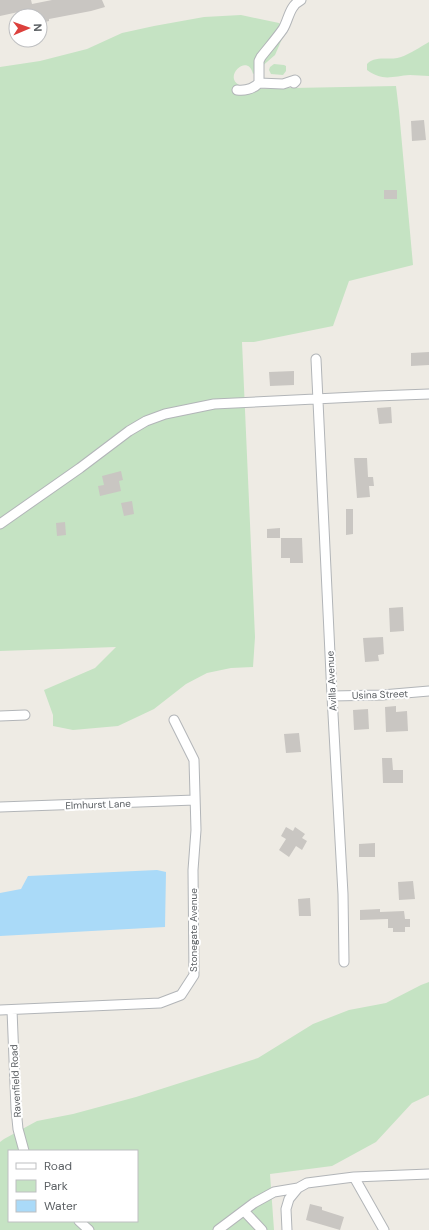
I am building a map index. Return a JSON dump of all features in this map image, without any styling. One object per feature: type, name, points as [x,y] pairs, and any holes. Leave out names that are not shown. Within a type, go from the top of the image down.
[{"type":"street","points":[[259,83],[259,61],[261,57],[285,25],[291,10],[297,2],[301,0]]},
{"type":"street","points":[[237,90],[241,91],[252,89],[259,83],[283,84],[293,82]]},
{"type":"street","name":"Avilla Avenue","points":[[316,359],[343,894],[344,962]]},
{"type":"street","points":[[0,524],[73,473],[129,431],[146,421],[165,414],[214,404],[429,394]]},
{"type":"street","name":"Usina Street","points":[[332,696],[382,695],[429,691]]},
{"type":"street","points":[[0,716],[25,715]]},
{"type":"street","name":"Stonegate Avenue","points":[[0,1010],[160,1003],[181,995],[194,975],[193,870],[196,830],[194,760],[174,720]]},
{"type":"street","name":"Elmhurst Lane","points":[[0,807],[195,800]]},
{"type":"street","name":"Ravenfield Road","points":[[12,1010],[16,1109],[18,1129],[24,1150]]},
{"type":"street","points":[[218,1230],[254,1203],[274,1192],[298,1188],[312,1181],[429,1174]]},
{"type":"street","points":[[354,1178],[384,1230]]},
{"type":"street","points":[[287,1230],[286,1214],[288,1204],[292,1195],[298,1188]]},
{"type":"street","points":[[244,1211],[262,1230]]},
{"type":"street","points":[[80,1222],[89,1230]]},
{"type":"green space","points":[[241,15],[279,23],[285,32],[275,55],[253,74],[250,68],[246,65],[238,69],[234,78],[241,86],[238,89],[396,86],[413,265],[349,281],[333,326],[254,342],[242,342],[255,637],[253,667],[231,668],[207,673],[186,684],[154,709],[118,726],[73,730],[53,726],[53,715],[44,690],[95,668],[116,647],[0,651],[0,67],[40,61],[87,49],[122,33],[154,26],[204,17]]},
{"type":"green space","points":[[429,42],[429,76],[410,75],[383,77],[373,74],[367,70],[367,64],[371,61],[401,57]]},
{"type":"green space","points":[[274,64],[286,66],[286,71],[283,75],[271,74],[269,70]]},
{"type":"green space","points":[[429,982],[429,1095],[412,1103],[376,1142],[332,1166],[270,1174],[274,1230],[0,1230],[0,1142],[4,1139],[37,1121],[73,1114],[136,1097],[258,1058],[313,1024],[349,1010],[386,1003]]},
{"type":"water","points":[[157,870],[166,872],[165,927],[0,936],[0,893],[21,889],[28,876]]},
{"type":"building","points":[[0,0],[31,0],[32,4],[52,0],[102,0],[105,7],[49,19],[48,21],[48,8],[8,8],[8,14],[0,16]]},
{"type":"building","points":[[424,120],[426,140],[412,141],[411,121]]},
{"type":"building","points":[[384,190],[397,190],[397,199],[384,199]]},
{"type":"building","points":[[429,352],[429,365],[411,366],[411,353]]},
{"type":"building","points":[[294,371],[294,385],[270,386],[269,372]]},
{"type":"building","points":[[391,407],[392,423],[379,424],[377,408]]},
{"type":"building","points":[[354,458],[367,458],[368,477],[373,477],[374,486],[369,486],[370,497],[357,498]]},
{"type":"building","points":[[121,471],[123,480],[119,481],[121,491],[100,496],[98,486],[104,485],[102,476]]},
{"type":"building","points":[[132,501],[134,514],[124,516],[121,503]]},
{"type":"building","points":[[346,509],[353,509],[353,534],[346,535]]},
{"type":"building","points":[[65,522],[66,535],[57,536],[56,523]]},
{"type":"building","points":[[280,528],[280,538],[267,538],[267,529]]},
{"type":"building","points":[[281,538],[302,538],[303,563],[290,563],[290,558],[281,558]]},
{"type":"building","points":[[403,607],[404,631],[390,632],[389,608]]},
{"type":"building","points":[[383,637],[384,654],[378,655],[379,661],[365,662],[363,638]]},
{"type":"building","points":[[396,706],[396,712],[407,711],[408,731],[386,732],[385,707]]},
{"type":"building","points":[[368,709],[369,729],[354,730],[353,710]]},
{"type":"building","points":[[299,733],[301,752],[286,753],[284,734]]},
{"type":"building","points":[[382,758],[392,758],[393,770],[403,770],[403,783],[383,783]]},
{"type":"building","points":[[286,827],[293,831],[295,827],[305,834],[302,838],[307,841],[302,850],[296,846],[289,857],[279,850],[286,839],[281,836]]},
{"type":"building","points":[[375,843],[375,857],[359,857],[359,844]]},
{"type":"building","points":[[413,881],[415,899],[399,900],[398,882]]},
{"type":"building","points":[[310,898],[311,916],[299,916],[298,899]]},
{"type":"building","points":[[380,909],[380,912],[404,911],[405,919],[410,919],[410,927],[405,927],[405,932],[393,932],[393,928],[388,928],[388,919],[360,920],[360,910]]},
{"type":"building","points":[[310,1204],[322,1207],[322,1210],[344,1217],[340,1230],[306,1220]]}]
